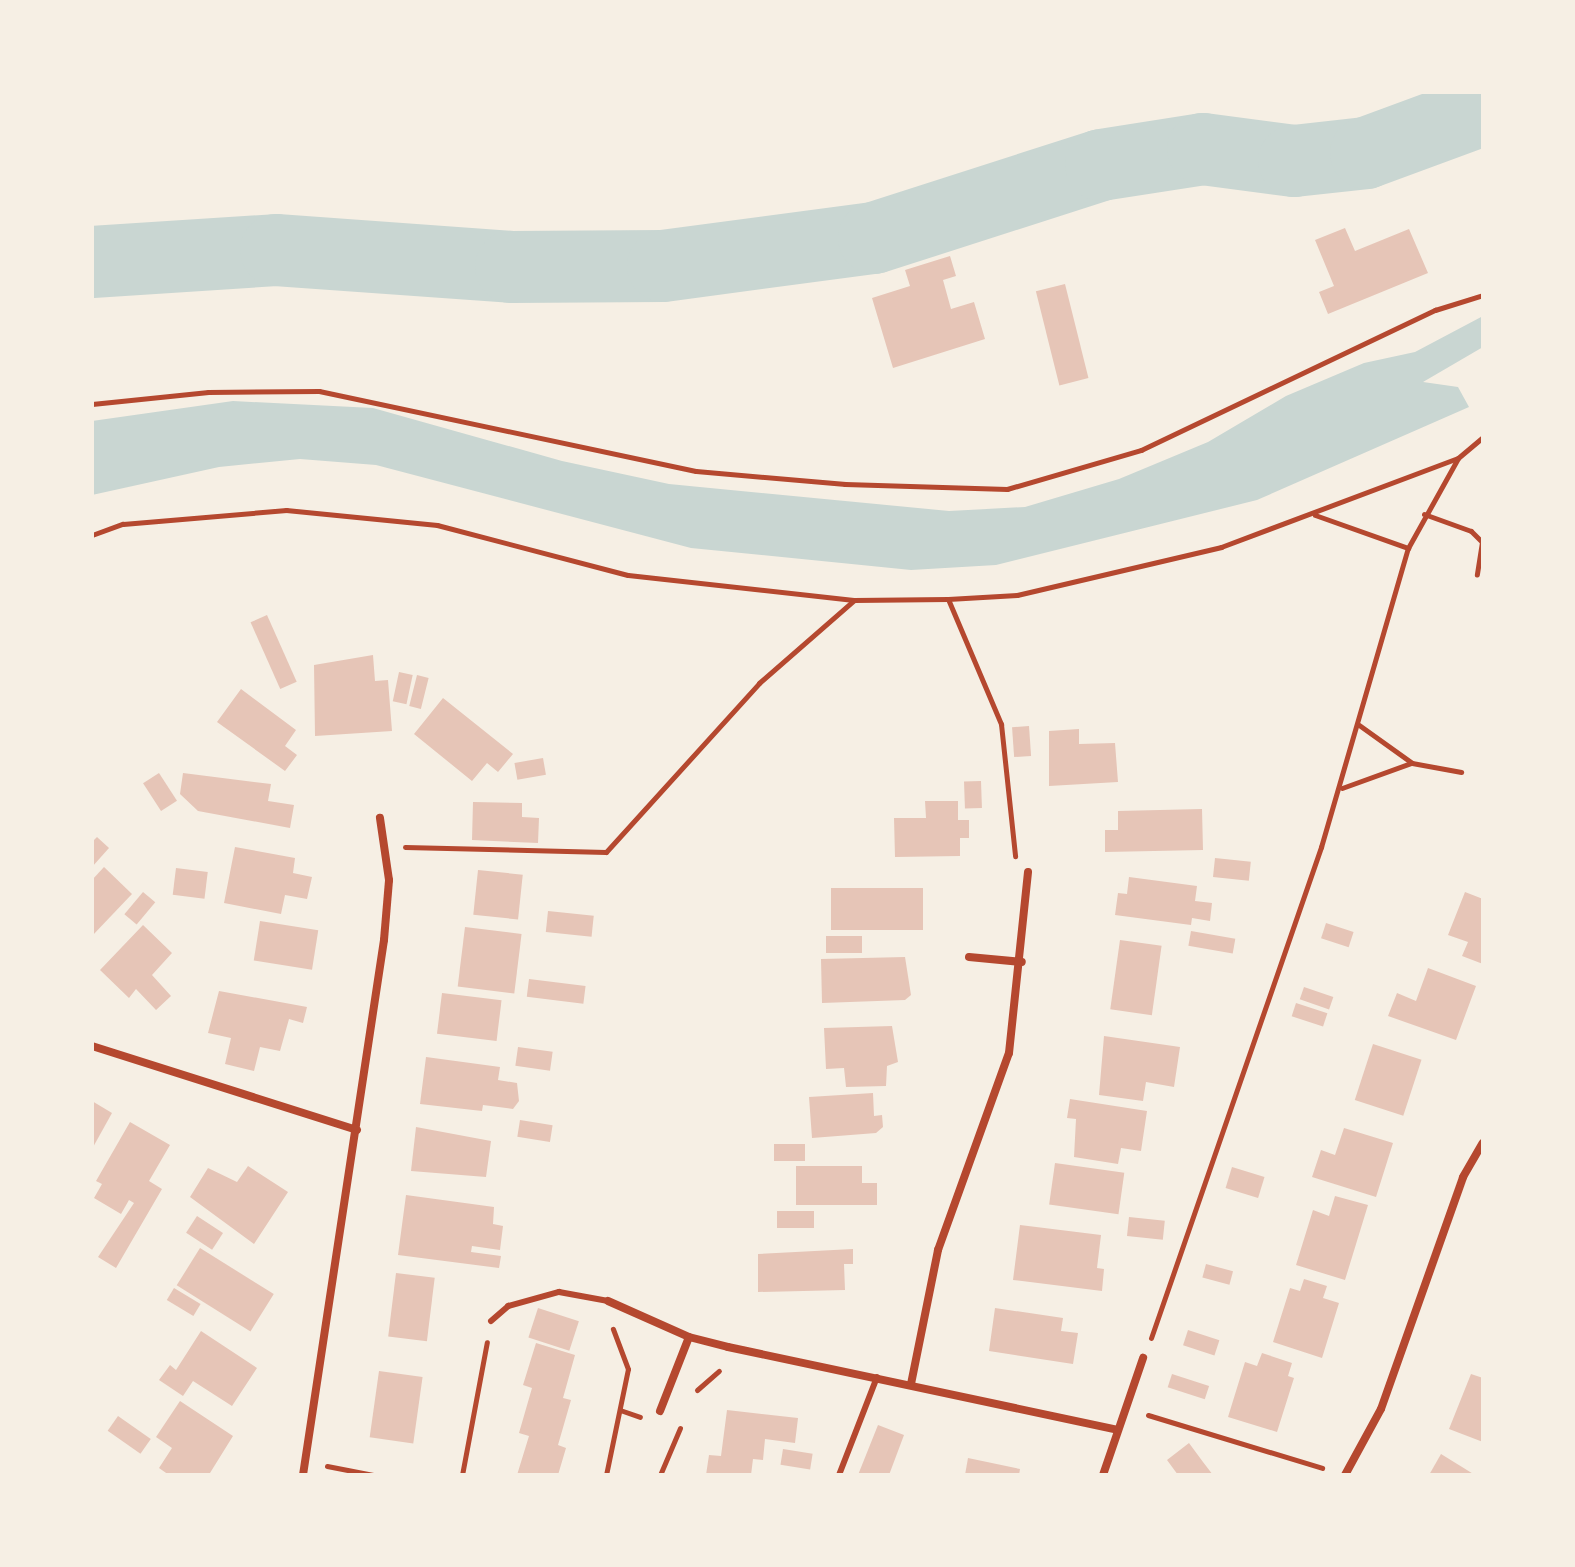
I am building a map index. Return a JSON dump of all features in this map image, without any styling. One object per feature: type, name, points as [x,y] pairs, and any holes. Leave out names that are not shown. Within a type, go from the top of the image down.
[{"type":"street","points":[[303,1475],[357,1130],[388,902],[387,847],[380,818]]},
{"type":"street","points":[[911,1384],[938,1250],[1009,1053],[1022,962],[1028,872]]},
{"type":"street","points":[[969,957],[1022,962]]},
{"type":"street","points":[[92,1046],[357,1130]]},
{"type":"street","points":[[1345,1475],[1381,1409],[1463,1177],[1483,1143]]},
{"type":"street","points":[[608,1301],[689,1337],[728,1347],[1115,1429]]},
{"type":"street","points":[[660,1411],[689,1337]]},
{"type":"street","points":[[1103,1475],[1115,1429],[1143,1358]]},
{"type":"lane","points":[[491,1321],[508,1306],[559,1292],[608,1301]]},
{"type":"lane","points":[[839,1475],[877,1377]]},
{"type":"path","points":[[92,404],[208,392],[319,391],[696,471],[845,484],[1007,489],[1141,450],[1435,310],[1483,295]]},
{"type":"path","points":[[92,535],[123,524],[188,516],[286,510],[437,525],[628,575],[854,600],[1017,595],[1221,547],[1314,515],[1458,458],[1483,437]]},
{"type":"path","points":[[1143,1358],[1341,788],[1408,548],[1424,514],[1458,458]]},
{"type":"path","points":[[1424,514],[1471,531],[1482,542],[1477,575]]},
{"type":"path","points":[[1314,515],[1408,548]]},
{"type":"path","points":[[948,599],[1001,724],[1011,851],[1028,872]]},
{"type":"path","points":[[387,847],[606,852],[759,683],[854,600]]},
{"type":"path","points":[[1359,725],[1412,763],[1461,772]]},
{"type":"path","points":[[1341,788],[1412,763]]},
{"type":"path","points":[[606,1475],[628,1369],[611,1327],[608,1301]]},
{"type":"path","points":[[462,1475],[491,1321]]},
{"type":"path","points":[[691,1399],[702,1382],[720,1371],[728,1347]]},
{"type":"path","points":[[1124,1408],[1330,1471]]},
{"type":"path","points":[[660,1475],[683,1420]]},
{"type":"path","points":[[305,1461],[339,1472],[373,1475]]},
{"type":"shaded area","points":[[1483,316],[1483,347],[1423,382],[1458,387],[1469,407],[1257,500],[996,565],[911,570],[691,548],[376,465],[300,459],[219,467],[92,495],[92,421],[233,401],[373,408],[562,461],[669,484],[949,511],[1025,507],[1119,479],[1208,442],[1286,396],[1364,363],[1415,352]]},
{"type":"building","points":[[1345,228],[1355,251],[1409,229],[1428,273],[1328,314],[1319,292],[1334,286],[1315,240]]},
{"type":"building","points":[[950,256],[956,276],[943,280],[951,309],[974,302],[985,339],[893,368],[872,298],[910,286],[905,270]]},
{"type":"building","points":[[1065,284],[1088,378],[1059,385],[1036,291]]},
{"type":"building","points":[[267,615],[297,682],[280,689],[251,622]]},
{"type":"building","points":[[373,655],[375,681],[388,680],[392,731],[315,736],[314,665]]},
{"type":"building","points":[[399,672],[413,675],[406,704],[393,701]]},
{"type":"building","points":[[417,675],[429,678],[421,709],[409,706]]},
{"type":"building","points":[[241,689],[296,730],[285,746],[297,755],[285,771],[217,722]]},
{"type":"building","points":[[443,698],[513,754],[498,772],[487,763],[472,781],[414,734]]},
{"type":"building","points":[[1029,726],[1031,756],[1014,757],[1012,727]]},
{"type":"building","points":[[1079,729],[1079,744],[1115,743],[1118,782],[1049,786],[1049,731]]},
{"type":"building","points":[[543,758],[546,775],[517,780],[514,763]]},
{"type":"building","points":[[159,773],[177,801],[161,811],[143,783]]},
{"type":"building","points":[[183,773],[271,784],[268,801],[294,805],[290,828],[198,811],[180,794]]},
{"type":"building","points":[[981,781],[982,808],[965,809],[964,782]]},
{"type":"building","points":[[925,801],[958,801],[958,820],[969,820],[969,838],[960,838],[960,856],[895,857],[894,818],[926,818]]},
{"type":"building","points":[[473,802],[522,803],[522,817],[539,818],[538,843],[472,840]]},
{"type":"building","points":[[1202,809],[1203,850],[1105,852],[1105,830],[1118,830],[1118,811]]},
{"type":"building","points":[[97,837],[109,848],[92,867],[92,842]]},
{"type":"building","points":[[235,847],[295,858],[293,873],[312,877],[307,899],[285,895],[281,914],[224,903]]},
{"type":"building","points":[[1215,858],[1251,862],[1249,881],[1213,877]]},
{"type":"building","points":[[104,867],[132,894],[92,936],[92,880]]},
{"type":"building","points":[[176,868],[208,872],[204,899],[173,895]]},
{"type":"building","points":[[478,870],[523,875],[518,919],[473,915]]},
{"type":"building","points":[[1129,877],[1197,886],[1195,901],[1212,903],[1210,921],[1192,918],[1191,925],[1115,915],[1118,893],[1127,894]]},
{"type":"building","points":[[831,888],[923,888],[923,930],[831,930]]},
{"type":"building","points":[[143,892],[155,902],[137,924],[124,914]]},
{"type":"building","points":[[1465,892],[1483,899],[1483,964],[1462,956],[1468,942],[1448,935]]},
{"type":"building","points":[[548,911],[594,916],[592,937],[546,932]]},
{"type":"building","points":[[260,921],[318,930],[312,970],[254,961]]},
{"type":"building","points":[[1326,923],[1354,932],[1349,947],[1321,938]]},
{"type":"building","points":[[143,925],[172,953],[152,975],[171,996],[156,1010],[136,989],[129,998],[100,970]]},
{"type":"building","points":[[465,927],[522,934],[514,993],[458,987]]},
{"type":"building","points":[[1191,931],[1235,939],[1233,954],[1188,946]]},
{"type":"building","points":[[826,936],[862,936],[862,953],[826,953]]},
{"type":"building","points":[[1120,940],[1162,946],[1152,1015],[1110,1009]]},
{"type":"building","points":[[905,957],[911,995],[905,1000],[822,1003],[821,959]]},
{"type":"building","points":[[1428,968],[1476,986],[1456,1040],[1388,1016],[1397,993],[1416,1001]]},
{"type":"building","points":[[529,979],[586,986],[583,1004],[527,997]]},
{"type":"building","points":[[1304,987],[1333,997],[1329,1009],[1300,999]]},
{"type":"building","points":[[219,991],[307,1007],[303,1023],[289,1019],[280,1051],[260,1047],[254,1071],[225,1064],[231,1038],[208,1033]]},
{"type":"building","points":[[442,993],[502,1000],[497,1041],[437,1034]]},
{"type":"building","points":[[1296,1003],[1327,1013],[1323,1027],[1292,1016]]},
{"type":"building","points":[[892,1026],[898,1062],[887,1066],[886,1086],[846,1087],[844,1068],[826,1069],[824,1028]]},
{"type":"building","points":[[1104,1036],[1180,1047],[1174,1087],[1146,1082],[1143,1101],[1099,1095]]},
{"type":"building","points":[[1373,1044],[1422,1060],[1403,1116],[1355,1100]]},
{"type":"building","points":[[518,1047],[553,1052],[550,1071],[515,1066]]},
{"type":"building","points":[[426,1057],[500,1067],[498,1080],[517,1083],[519,1101],[513,1109],[483,1105],[482,1111],[420,1104]]},
{"type":"building","points":[[873,1093],[874,1116],[882,1115],[883,1127],[876,1133],[812,1138],[809,1097]]},
{"type":"building","points":[[1070,1099],[1147,1111],[1141,1151],[1121,1148],[1118,1164],[1074,1157],[1076,1119],[1067,1118]]},
{"type":"building","points":[[92,1101],[112,1113],[92,1149]]},
{"type":"building","points":[[520,1120],[553,1125],[550,1142],[517,1137]]},
{"type":"building","points":[[130,1122],[170,1145],[149,1181],[162,1189],[116,1268],[98,1257],[134,1203],[129,1200],[121,1214],[94,1198],[102,1184],[96,1181]]},
{"type":"building","points":[[416,1127],[491,1141],[486,1177],[411,1171]]},
{"type":"building","points":[[1344,1128],[1393,1143],[1376,1197],[1312,1177],[1321,1150],[1335,1155]]},
{"type":"building","points":[[774,1144],[805,1144],[805,1161],[774,1161]]},
{"type":"building","points":[[1055,1163],[1124,1173],[1118,1214],[1049,1205]]},
{"type":"building","points":[[248,1166],[288,1192],[254,1244],[190,1197],[208,1168],[237,1182]]},
{"type":"building","points":[[796,1166],[862,1166],[862,1183],[877,1183],[877,1205],[796,1205]]},
{"type":"building","points":[[1232,1167],[1265,1177],[1258,1198],[1226,1188]]},
{"type":"building","points":[[406,1195],[494,1207],[493,1224],[503,1226],[500,1250],[472,1246],[471,1252],[501,1256],[499,1268],[398,1255]]},
{"type":"building","points":[[1335,1196],[1368,1205],[1345,1280],[1296,1265],[1313,1210],[1329,1216]]},
{"type":"building","points":[[777,1211],[814,1211],[814,1228],[777,1228]]},
{"type":"building","points":[[197,1216],[223,1233],[212,1250],[186,1233]]},
{"type":"building","points":[[1129,1217],[1165,1221],[1163,1240],[1127,1236]]},
{"type":"building","points":[[1020,1225],[1101,1235],[1097,1268],[1104,1269],[1102,1291],[1013,1280]]},
{"type":"building","points":[[200,1248],[274,1294],[250,1331],[177,1285]]},
{"type":"building","points":[[853,1249],[853,1264],[844,1264],[845,1290],[758,1292],[758,1254]]},
{"type":"building","points":[[1206,1264],[1233,1271],[1229,1285],[1202,1278]]},
{"type":"building","points":[[396,1273],[435,1278],[427,1341],[388,1337]]},
{"type":"building","points":[[1304,1279],[1327,1286],[1323,1298],[1339,1303],[1322,1358],[1273,1342],[1290,1288],[1300,1291]]},
{"type":"building","points":[[174,1288],[201,1304],[193,1316],[167,1300]]},
{"type":"building","points":[[538,1308],[579,1321],[569,1351],[528,1337]]},
{"type":"building","points":[[995,1308],[1063,1318],[1061,1331],[1078,1333],[1073,1364],[989,1351]]},
{"type":"building","points":[[1188,1330],[1219,1340],[1214,1355],[1183,1345]]},
{"type":"building","points":[[201,1331],[257,1368],[232,1406],[193,1381],[183,1396],[159,1380],[170,1365],[176,1370]]},
{"type":"building","points":[[536,1343],[575,1355],[563,1398],[571,1400],[558,1445],[566,1448],[558,1475],[517,1475],[529,1436],[519,1433],[532,1388],[523,1385]]},
{"type":"building","points":[[1262,1353],[1292,1363],[1288,1376],[1294,1378],[1277,1432],[1228,1417],[1245,1362],[1257,1366]]},
{"type":"building","points":[[379,1371],[423,1377],[413,1443],[370,1437]]},
{"type":"building","points":[[1172,1374],[1209,1386],[1205,1399],[1168,1387]]},
{"type":"building","points":[[1471,1374],[1483,1378],[1483,1442],[1449,1429]]},
{"type":"building","points":[[180,1401],[233,1436],[210,1473],[169,1475],[159,1468],[172,1448],[156,1437]]},
{"type":"building","points":[[727,1410],[798,1418],[795,1443],[765,1439],[763,1460],[753,1459],[751,1475],[706,1475],[709,1455],[721,1456]]},
{"type":"building","points":[[118,1416],[151,1439],[140,1454],[108,1431]]},
{"type":"building","points":[[878,1425],[904,1435],[889,1475],[858,1475]]},
{"type":"building","points":[[1189,1443],[1213,1475],[1178,1475],[1167,1460]]},
{"type":"building","points":[[783,1449],[813,1454],[810,1469],[780,1465]]},
{"type":"building","points":[[1441,1454],[1475,1475],[1429,1475]]},
{"type":"building","points":[[968,1458],[1020,1469],[1019,1475],[965,1475]]},
{"type":"waterway","points":[[92,262],[276,250],[511,267],[663,266],[874,238],[1101,165],[1203,149],[1294,161],[1366,153],[1483,110]]}]
